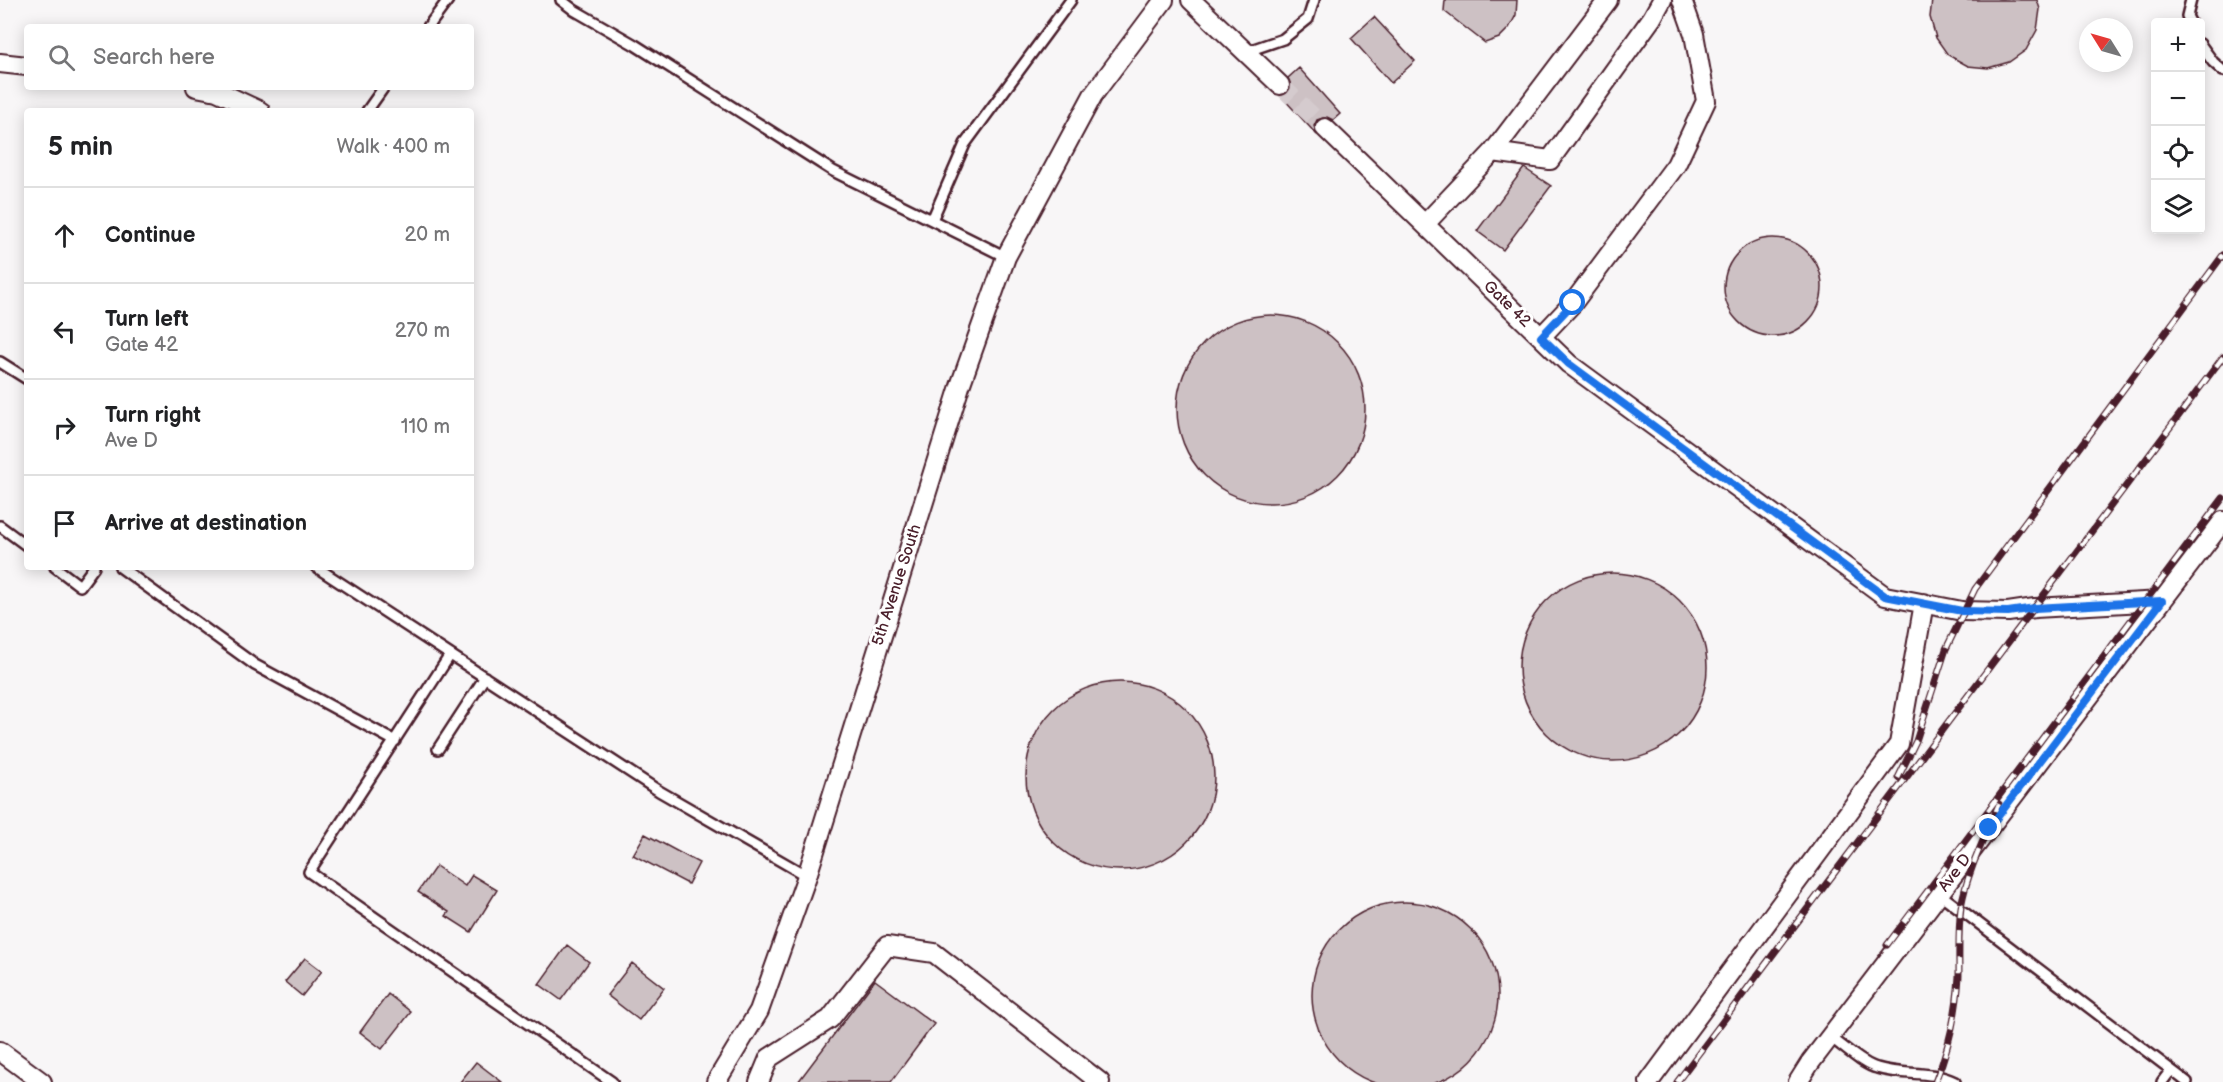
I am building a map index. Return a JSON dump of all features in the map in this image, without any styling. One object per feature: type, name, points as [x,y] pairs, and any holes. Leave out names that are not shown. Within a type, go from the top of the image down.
[{"type":"street","name":"5th Avenue South","points":[[716,1082],[759,1011],[807,876],[960,386],[1006,257],[1093,95],[1164,0]]},
{"type":"street","points":[[1191,0],[1280,85]]},
{"type":"street","points":[[1425,224],[1493,152],[1608,0]]},
{"type":"street","points":[[1493,152],[1550,160],[1652,18],[1662,0]]},
{"type":"street","points":[[1541,337],[1573,303],[1676,165],[1706,101],[1694,34],[1682,0]]},
{"type":"street","points":[[0,63],[24,66]]},
{"type":"street","points":[[212,90],[254,108]]},
{"type":"street","name":"Gate 42","points":[[1325,128],[1569,364],[1885,596],[1962,611],[2008,612],[2035,608],[2162,601]]},
{"type":"street","name":"Ave D","points":[[1798,1082],[1830,1036],[2223,521]]},
{"type":"street","points":[[1649,1082],[1899,744],[1923,603]]},
{"type":"street","points":[[759,1082],[770,1058],[830,1018],[887,946],[934,953],[1100,1082]]},
{"type":"street","points":[[0,1051],[42,1082]]},
{"type":"lane","points":[[430,24],[448,0]]},
{"type":"lane","points":[[561,0],[833,171],[1006,257]]},
{"type":"lane","points":[[932,220],[965,144],[1071,0]]},
{"type":"lane","points":[[1245,52],[1283,39],[1308,20],[1314,0]]},
{"type":"lane","points":[[2188,18],[2191,0]]},
{"type":"lane","points":[[2205,51],[2223,71]]},
{"type":"lane","points":[[369,108],[382,90]]},
{"type":"lane","points":[[0,362],[24,377]]},
{"type":"lane","points":[[0,526],[24,544]]},
{"type":"lane","points":[[59,570],[80,586],[92,570]]},
{"type":"lane","points":[[124,570],[255,665],[394,741]]},
{"type":"lane","points":[[321,570],[659,791],[807,876]]},
{"type":"lane","points":[[450,655],[309,872],[612,1082]]},
{"type":"lane","points":[[438,749],[485,677]]},
{"type":"lane","points":[[1940,894],[2187,1082]]},
{"type":"lane","points":[[1830,1036],[1874,1068],[1930,1075],[1955,1082]]},
{"type":"lane","points":[[2162,1082],[2171,1070]]},
{"type":"building","points":[[1445,0],[1517,0],[1516,15],[1509,28],[1499,38],[1485,43],[1444,11]]},
{"type":"building","points":[[1932,0],[2037,0],[2040,9],[2037,30],[2026,50],[2009,62],[1988,68],[1968,66],[1948,55],[1936,38],[1930,17]]},
{"type":"building","points":[[1374,17],[1415,61],[1391,83],[1351,38]]},
{"type":"building","points":[[1299,68],[1340,114],[1333,120],[1327,117],[1317,120],[1314,126],[1317,135],[1281,96],[1291,87],[1288,78]]},
{"type":"building","points":[[1524,168],[1551,186],[1503,250],[1477,231]]},
{"type":"building","points":[[1773,238],[1792,242],[1807,253],[1818,268],[1822,287],[1818,306],[1807,321],[1792,332],[1773,336],[1754,332],[1739,321],[1728,306],[1724,287],[1728,268],[1739,253],[1754,242]]},
{"type":"building","points":[[1271,315],[1307,322],[1323,331],[1337,343],[1349,357],[1358,373],[1365,409],[1358,445],[1349,461],[1337,475],[1323,487],[1307,496],[1271,503],[1235,496],[1219,487],[1205,475],[1193,461],[1184,445],[1177,409],[1184,373],[1193,357],[1205,343],[1219,331],[1235,322]]},
{"type":"building","points":[[1613,573],[1649,580],[1665,589],[1679,601],[1691,615],[1700,631],[1707,667],[1700,703],[1691,719],[1679,733],[1665,745],[1649,754],[1613,761],[1577,754],[1561,745],[1547,733],[1535,719],[1526,703],[1519,667],[1526,631],[1535,615],[1547,601],[1561,589],[1577,580]]},
{"type":"building","points":[[1120,682],[1156,689],[1172,698],[1186,710],[1198,724],[1207,740],[1214,776],[1207,812],[1198,828],[1186,842],[1172,854],[1156,863],[1120,870],[1084,863],[1068,854],[1054,842],[1042,828],[1033,812],[1026,776],[1033,740],[1042,724],[1054,710],[1068,698],[1084,689]]},
{"type":"building","points":[[645,834],[699,863],[688,884],[633,855]]},
{"type":"building","points":[[436,866],[465,886],[472,875],[497,890],[471,932],[446,916],[449,912],[418,892]]},
{"type":"building","points":[[1405,902],[1423,904],[1441,909],[1457,918],[1471,929],[1482,943],[1491,959],[1498,995],[1496,1013],[1491,1031],[1482,1047],[1471,1061],[1457,1072],[1434,1083],[1376,1083],[1353,1072],[1339,1061],[1328,1047],[1319,1031],[1314,1013],[1312,995],[1314,977],[1319,959],[1328,943],[1339,929],[1353,918],[1369,909],[1387,904]]},
{"type":"building","points":[[567,945],[589,962],[561,1000],[539,984]]},
{"type":"building","points":[[305,958],[322,971],[302,996],[285,982]]},
{"type":"building","points":[[632,963],[664,988],[639,1020],[607,995]]},
{"type":"building","points":[[875,980],[934,1024],[891,1082],[798,1082]]},
{"type":"building","points":[[388,994],[411,1012],[382,1049],[360,1032]]},
{"type":"building","points":[[476,1062],[502,1082],[460,1082]]},
{"type":"tunnel","points":[[1280,85],[1325,128]]},
{"type":"railway","points":[[1898,778],[1916,741],[1946,649],[1975,589],[2223,255]]},
{"type":"railway","points":[[1677,1082],[2223,357]]},
{"type":"railway","points":[[1887,945],[2223,498]]},
{"type":"railway","points":[[1935,1082],[1952,1030],[1959,976],[1961,907],[1977,855],[1999,804]]},
{"type":"route","points":[[1573,303],[1541,337],[1569,364],[1885,596],[1962,611],[2008,612],[2035,608],[2162,601],[1989,828]]}]
